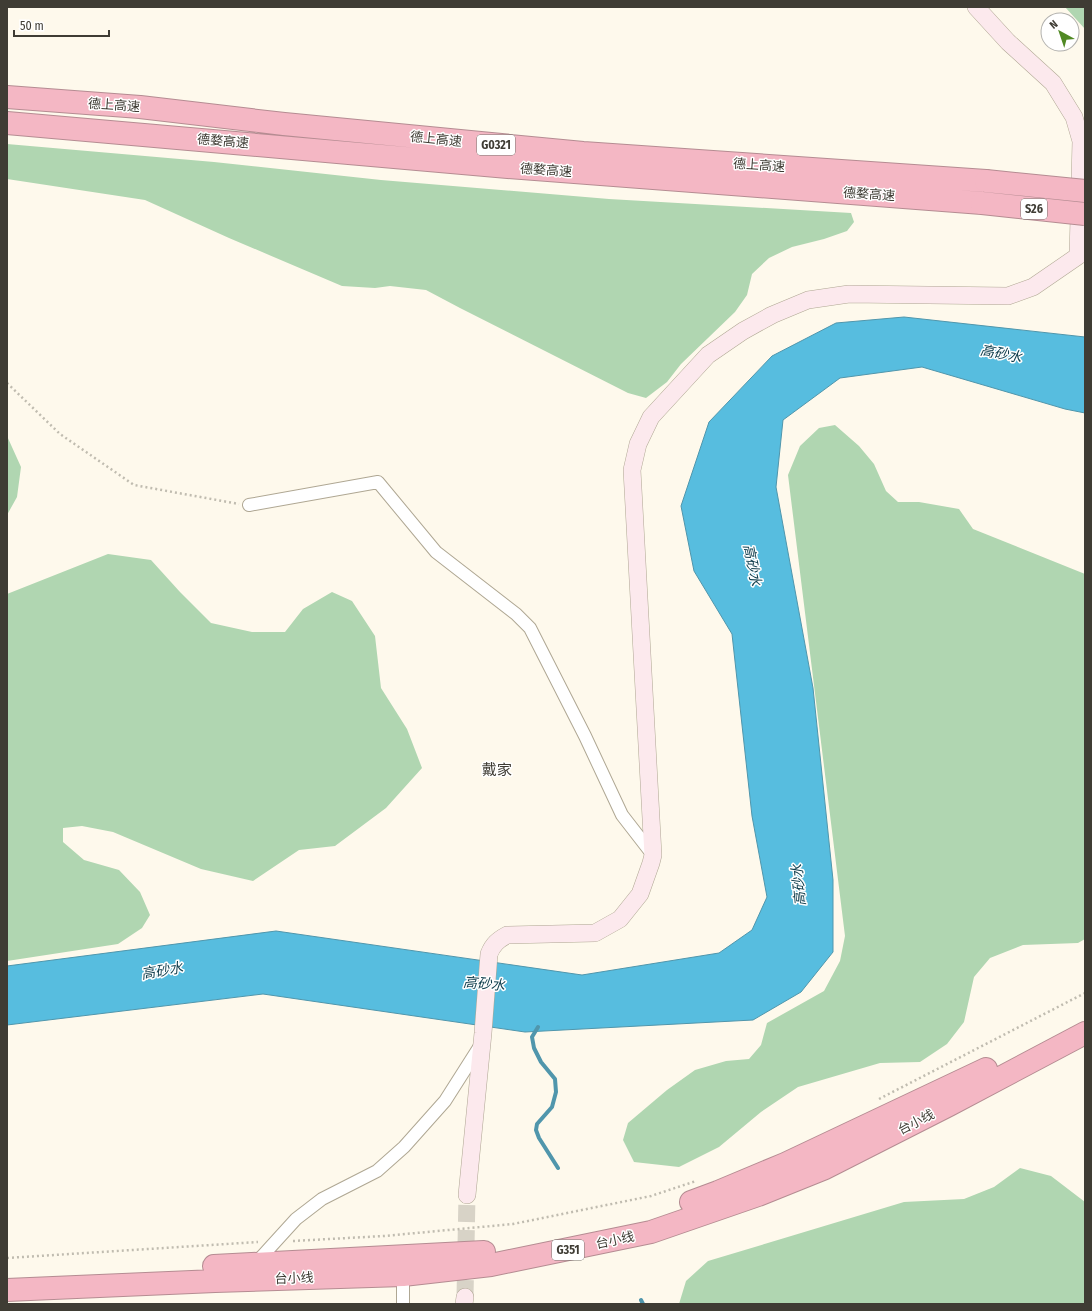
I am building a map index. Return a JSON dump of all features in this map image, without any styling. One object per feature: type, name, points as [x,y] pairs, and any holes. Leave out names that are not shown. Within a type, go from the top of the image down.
[{"type":"highway","name":"德上高速","points":[[7,97],[140,107],[284,124],[583,153],[986,181]]},
{"type":"highway","name":"德婺高速","points":[[7,123],[508,167],[982,203],[1085,214]]},
{"type":"highway","name":"S26","points":[[986,181],[1085,191]]},
{"type":"highway","name":"台小线","points":[[7,1290],[223,1280],[404,1266],[512,1250],[582,1237],[649,1217],[718,1192],[785,1164],[980,1072],[1085,1018]]},
{"type":"highway","name":"台小线","points":[[7,1276],[255,1264],[404,1266],[491,1265],[651,1232],[758,1195],[825,1168],[949,1105],[1085,1033]]},
{"type":"street","points":[[467,1195],[483,1038],[489,954],[493,945],[507,935],[595,933],[620,919],[640,894],[653,855],[632,470],[638,444],[651,417],[708,355],[743,331],[772,315],[808,300],[849,294],[1008,296],[1033,287],[1082,258],[1081,141],[1074,118],[1053,83],[1008,42],[976,7]]},
{"type":"street","points":[[249,505],[378,482],[436,552],[516,614],[530,628],[585,736],[622,815],[653,855]]},
{"type":"street","points":[[255,1264],[296,1219],[322,1199],[377,1171],[404,1147],[445,1101],[483,1038]]},
{"type":"street","points":[[403,1304],[404,1266]]},
{"type":"path","points":[[7,383],[60,434],[134,485],[249,505]]},
{"type":"path","points":[[873,1102],[1085,993]]},
{"type":"path","points":[[7,1258],[275,1241],[384,1236],[513,1224],[652,1196],[696,1180]]},
{"type":"green space","points":[[1065,7],[1085,7],[1085,29],[1080,24],[1080,12],[1070,12]]},
{"type":"green space","points":[[7,144],[214,162],[381,180],[609,199],[851,213],[854,222],[847,231],[824,239],[792,247],[769,258],[752,274],[747,295],[735,312],[681,364],[667,382],[646,398],[628,393],[426,290],[390,286],[375,288],[342,286],[229,238],[145,200],[7,179]]},
{"type":"green space","points":[[835,425],[859,446],[874,464],[886,491],[898,502],[919,502],[959,509],[973,529],[1085,574],[1085,939],[1078,943],[1023,945],[990,958],[974,977],[964,1022],[947,1044],[920,1062],[880,1063],[798,1087],[761,1112],[719,1147],[679,1167],[634,1162],[623,1140],[628,1123],[667,1090],[695,1070],[726,1061],[749,1059],[761,1045],[767,1023],[824,991],[840,961],[845,936],[788,475],[800,446],[819,428]]},
{"type":"green space","points":[[7,436],[21,467],[17,497],[7,515]]},
{"type":"green space","points":[[108,554],[151,560],[211,623],[252,632],[285,632],[303,609],[332,592],[352,601],[375,636],[381,688],[407,729],[422,768],[386,808],[335,846],[299,850],[253,881],[201,869],[113,832],[82,826],[63,828],[63,842],[84,860],[119,870],[140,892],[150,915],[142,928],[118,944],[7,961],[7,594]]},
{"type":"green space","points":[[1020,1168],[1051,1176],[1085,1202],[1085,1304],[679,1304],[686,1281],[708,1261],[904,1202],[964,1199],[994,1187]]},
{"type":"water","name":"高砂水","points":[[904,317],[1085,337],[1085,413],[1065,409],[922,367],[840,378],[783,420],[776,487],[813,688],[833,880],[833,952],[801,992],[753,1020],[525,1032],[263,994],[7,1025],[7,966],[276,931],[582,975],[719,953],[752,930],[767,897],[752,816],[732,634],[694,571],[681,506],[709,422],[772,356],[836,323]]},
{"type":"waterway","points":[[538,1027],[532,1037],[534,1048],[541,1062],[555,1079],[556,1092],[552,1107],[537,1124],[536,1130],[539,1138],[558,1168]]},
{"type":"waterway","points":[[641,1300],[643,1304]]},
{"type":"tunnel","points":[[465,1297],[467,1195]]},
{"type":"district","name":"戴家","points":[[497,770]]}]
